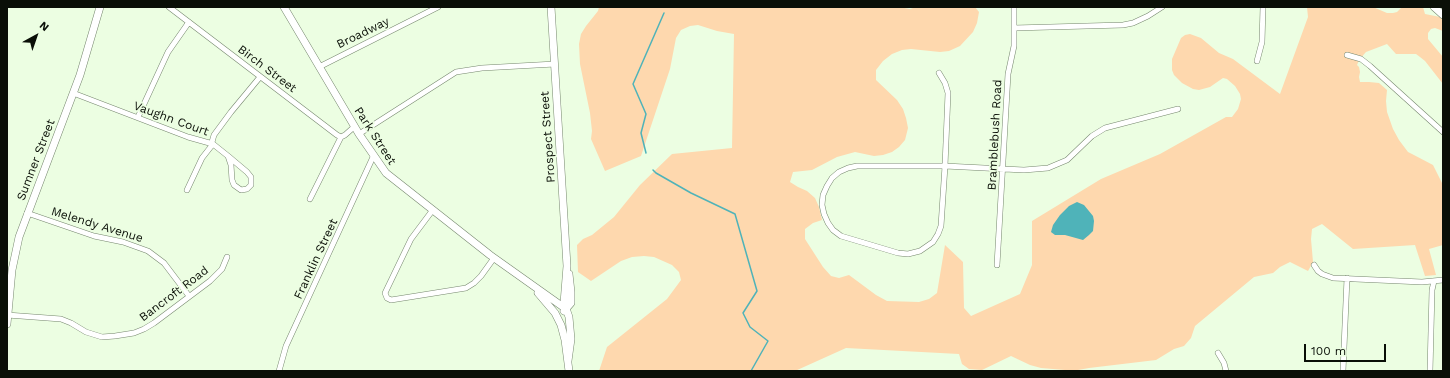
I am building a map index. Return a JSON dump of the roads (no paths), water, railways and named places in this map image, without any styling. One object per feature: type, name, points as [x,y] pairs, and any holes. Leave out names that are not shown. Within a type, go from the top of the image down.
[{"type":"main road","name":"Sumner Street","points":[[7,324],[13,263],[19,237],[85,60],[100,7]]},
{"type":"main road","name":"Park Street","points":[[284,7],[354,127],[373,157],[390,177],[494,258],[565,306],[569,317],[571,339],[568,361]]},
{"type":"main road","name":"Prospect Street","points":[[551,7],[566,266],[565,306],[571,303],[571,292],[566,266]]},
{"type":"main road","points":[[1434,7],[1443,15]]},
{"type":"main road","name":"Park Street","points":[[520,277],[538,292],[557,315],[564,333],[569,371]]},
{"type":"main road","name":"Prospect Street","points":[[558,298],[563,294],[565,286]]},
{"type":"main road","name":"Park Street","points":[[549,296],[558,298]]},
{"type":"main road","points":[[557,315],[565,306]]},
{"type":"street","name":"Birch Street","points":[[168,7],[341,137]]},
{"type":"street","name":"Broadway","points":[[319,67],[438,7]]},
{"type":"street","name":"Bramblebush Road","points":[[997,265],[1008,74],[1014,46],[1014,7]]},
{"type":"street","points":[[1014,28],[1123,25],[1133,23],[1162,7]]},
{"type":"street","points":[[1258,61],[1262,42],[1263,7]]},
{"type":"street","points":[[138,117],[168,52],[189,22]]},
{"type":"street","points":[[1347,55],[1361,59],[1370,66],[1443,132]]},
{"type":"street","points":[[359,134],[456,72],[477,68],[555,64]]},
{"type":"street","points":[[939,73],[947,86],[948,93],[945,166],[941,229],[933,242],[920,251],[908,254],[898,253],[847,239],[834,230],[825,217],[822,201],[825,189],[832,178],[845,169],[862,166],[945,166],[1037,170],[1053,167],[1070,157],[1092,136],[1105,128],[1178,109]]},
{"type":"street","points":[[228,156],[234,185],[241,190],[247,189],[251,185],[251,177],[247,172],[228,156],[212,144],[212,139],[260,76]]},
{"type":"street","name":"Vaughn Court","points":[[73,93],[188,137],[212,144],[202,158],[187,190]]},
{"type":"street","points":[[310,199],[341,137],[354,127]]},
{"type":"street","name":"Franklin Street","points":[[279,371],[286,346],[373,157]]},
{"type":"street","points":[[432,210],[411,239],[385,293],[387,298],[391,300],[466,288],[481,276],[494,258]]},
{"type":"street","name":"Melendy Avenue","points":[[28,213],[94,236],[119,241],[148,251],[164,263],[189,296]]},
{"type":"street","name":"Bancroft Road","points":[[7,315],[61,319],[94,335],[106,337],[134,333],[147,328],[217,274],[224,265],[227,257]]},
{"type":"street","points":[[1314,265],[1322,274],[1333,278],[1422,282],[1443,280]]},
{"type":"street","points":[[1343,371],[1347,278]]},
{"type":"street","points":[[1430,371],[1432,290],[1434,281]]},
{"type":"street","points":[[1218,353],[1224,363],[1226,371]]},
{"type":"water","points":[[1077,202],[1084,205],[1093,216],[1093,231],[1083,240],[1065,235],[1055,235],[1051,232],[1053,225],[1060,215],[1069,206]]},
{"type":"waterway","points":[[646,153],[641,133],[646,114],[633,84],[664,13]]},
{"type":"waterway","points":[[653,170],[691,193],[735,214],[757,291],[743,313],[750,327],[768,341],[751,371]]}]
